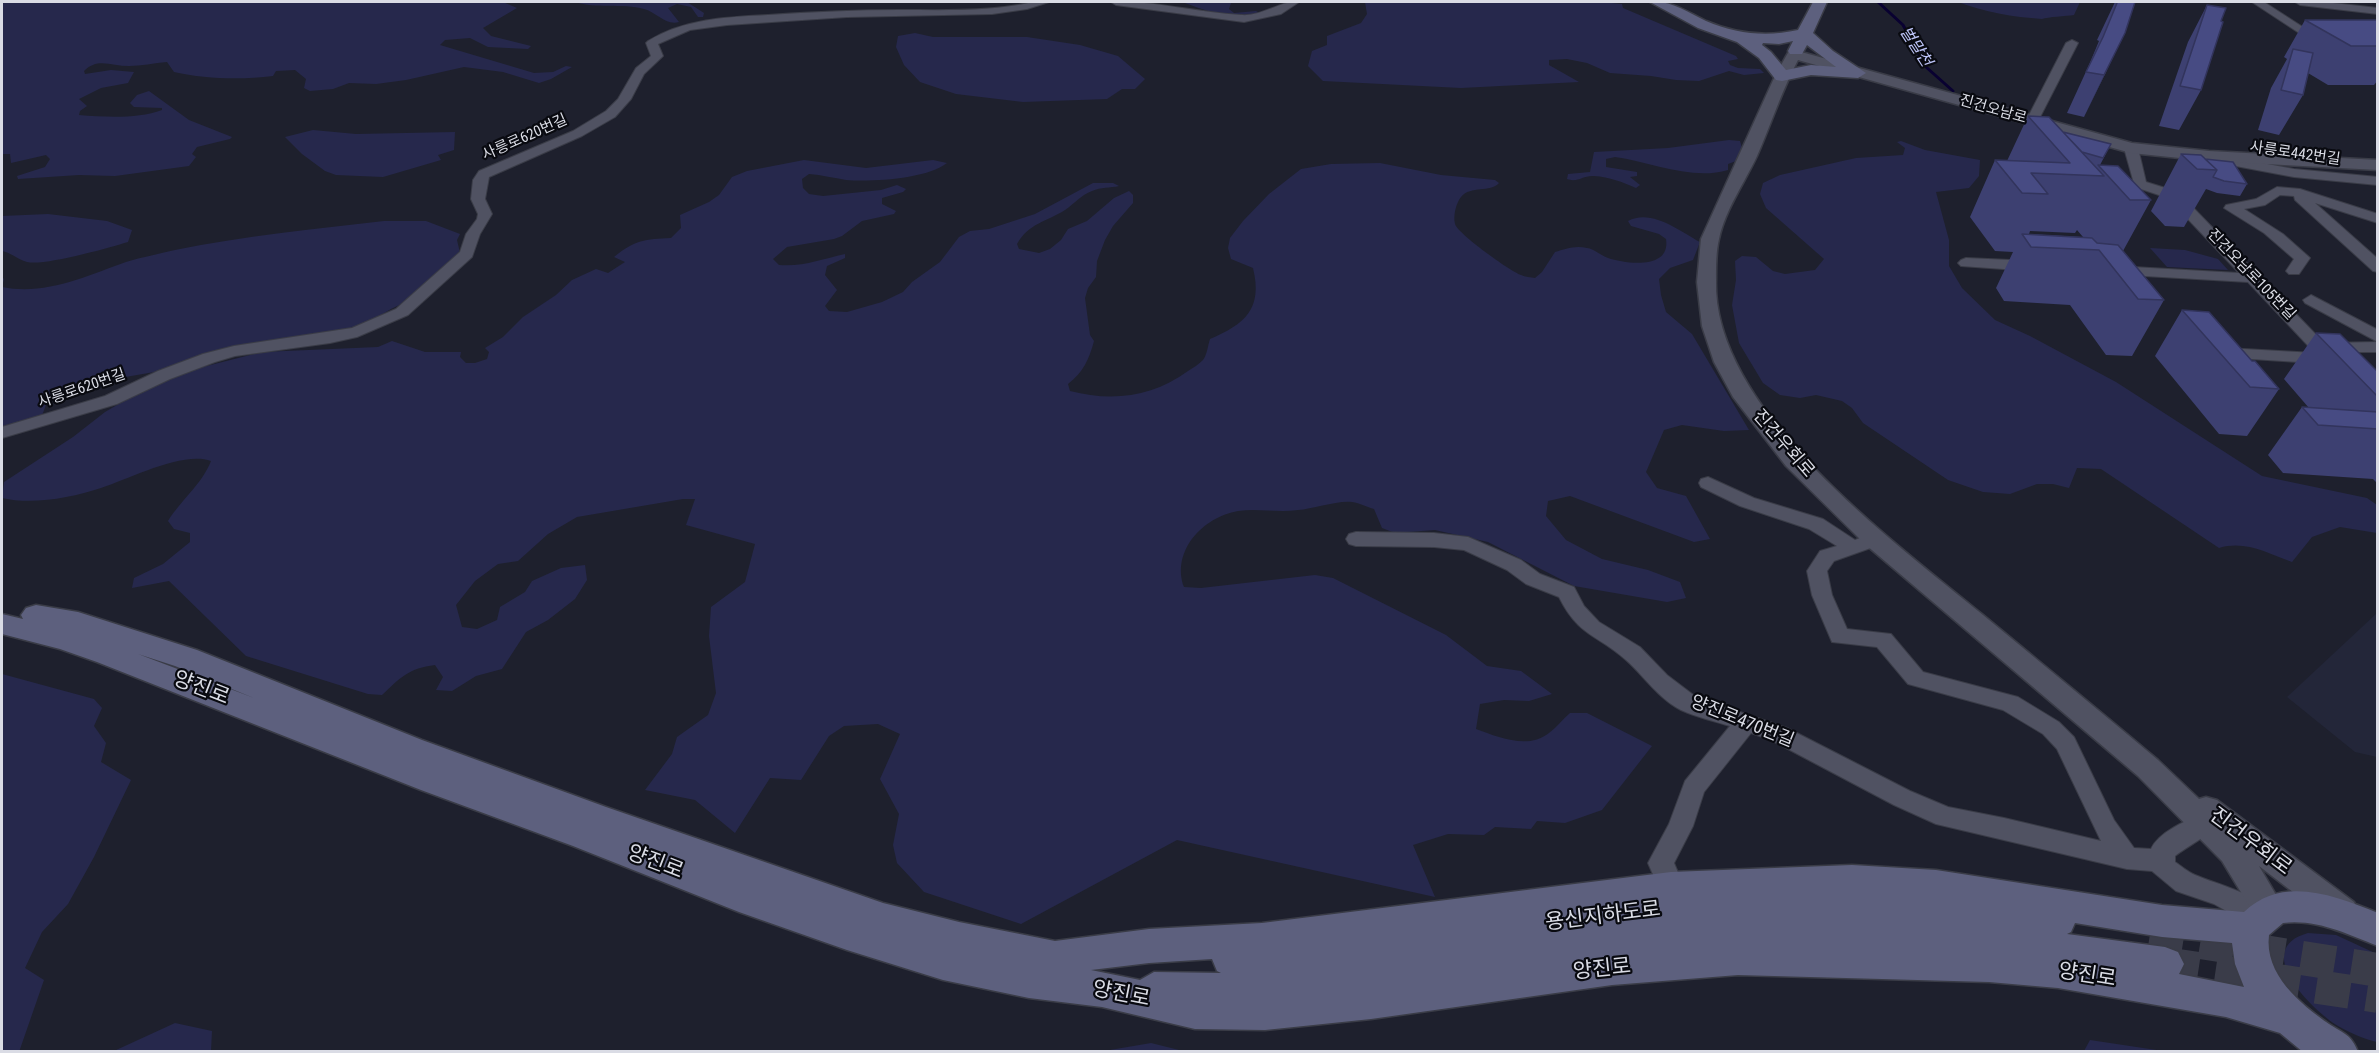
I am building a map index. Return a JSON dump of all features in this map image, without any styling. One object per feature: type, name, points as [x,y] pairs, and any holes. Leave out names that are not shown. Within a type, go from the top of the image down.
[{"type":"main road","name":"진건오남로","points":[[1657,2],[1703,25],[1794,54]]},
{"type":"main road","name":"진건우회로","points":[[1794,54],[1820,2]]},
{"type":"main road","points":[[1740,37],[1779,39],[1804,34],[1827,54],[1858,73]]},
{"type":"main road","points":[[1740,37],[1765,56],[1782,76],[1811,70],[1858,73]]},
{"type":"main road","name":"양진로","points":[[2,609],[78,623],[186,658],[411,749],[883,919],[958,939],[1055,958],[1149,946],[1262,940],[1671,887],[1852,880],[1936,885],[2173,922],[2261,920],[2286,907],[2305,907],[2327,910],[2364,924]]},
{"type":"main road","name":"양진로","points":[[2,624],[63,639],[108,654],[433,781],[585,836],[752,901],[847,934],[943,963],[1029,981],[1102,989],[1195,1011],[1265,1012],[1371,1001],[1612,968],[1738,958],[1892,961],[1989,965],[2058,971],[2226,999],[2293,1019]]},
{"type":"main road","name":"용신지하도로","points":[[1055,958],[1139,963],[1294,957],[1630,913],[1774,905],[1850,905],[2048,920],[2158,949],[1852,929],[1742,931],[1639,938],[1514,954],[1363,980],[1277,988],[1102,989]]},
{"type":"main road","points":[[2261,920],[2250,948],[2255,970],[2270,994],[2293,1019],[2330,1049]]},
{"type":"street","name":"사릉로620번길","points":[[2,433],[111,400],[164,375],[209,358],[234,351],[330,338],[357,332],[402,312],[467,254],[473,234],[484,219],[485,214],[478,199],[480,180],[484,174],[590,126],[611,112],[621,104],[639,71],[654,61],[657,56],[652,42],[673,30],[727,21],[809,15],[963,14],[1044,2]]},
{"type":"street","points":[[1116,2],[1244,19],[1277,12],[1294,2]]},
{"type":"street","points":[[2257,2],[2332,46]]},
{"type":"street","points":[[2300,2],[2378,11]]},
{"type":"street","points":[[2032,120],[2072,43]]},
{"type":"street","name":"진건오남로","points":[[1794,54],[2131,148],[2208,156],[2378,165]]},
{"type":"street","name":"진건우회로","points":[[1794,54],[1782,76],[1710,239],[1706,282],[1712,326],[1724,362],[1744,397],[1794,461],[1875,539],[2148,768],[2364,924]]},
{"type":"street","name":"진건오남로105번길","points":[[2131,148],[2140,184],[2173,195],[2330,358]]},
{"type":"street","name":"사릉로442번길","points":[[2208,156],[2270,169],[2378,181]]},
{"type":"street","points":[[2270,169],[2378,268]]},
{"type":"street","points":[[2294,271],[2302,258],[2291,247],[2261,224],[2231,208],[2260,202],[2277,191],[2295,192],[2378,219]]},
{"type":"street","points":[[1966,263],[2046,267]]},
{"type":"street","points":[[2104,270],[2253,278]]},
{"type":"street","points":[[2311,300],[2378,337]]},
{"type":"street","points":[[2226,353],[2330,358],[2378,347]]},
{"type":"street","points":[[1708,483],[1747,502],[1816,524],[1854,548]]},
{"type":"street","name":"양진로470번길","points":[[1356,539],[1434,540],[1468,544],[1514,565],[1533,579],[1567,592],[1576,610],[1592,627],[1632,653],[1659,681],[1688,702],[1779,734],[1902,798],[1945,817],[2004,828],[2127,858],[2163,861]]},
{"type":"street","points":[[1875,539],[1827,556],[1817,571],[1822,595],[1840,636],[1883,640],[1916,678],[2010,703],[2051,728],[2066,743],[2105,827],[2127,858]]},
{"type":"street","points":[[1671,887],[1661,863],[1681,826],[1693,788],[1746,723]]},
{"type":"street","name":"진건우회로","points":[[2148,768],[2233,852],[2261,920]]},
{"type":"street","points":[[2204,824],[2181,836],[2162,852],[2163,867],[2185,883],[2222,895],[2261,920]]},
{"type":"shaded area","points":[[2,2],[503,2],[517,8],[483,28],[491,36],[531,46],[528,49],[488,47],[470,38],[445,40],[440,45],[534,73],[553,72],[566,66],[572,67],[539,83],[503,72],[464,67],[406,80],[376,84],[349,83],[333,89],[310,91],[304,88],[306,79],[295,70],[276,71],[273,76],[223,78],[174,72],[167,62],[134,66],[94,64],[84,71],[85,74],[111,70],[134,72],[128,83],[101,88],[79,99],[87,106],[80,111],[79,115],[132,116],[162,110],[162,108],[134,107],[130,103],[137,95],[149,91],[189,120],[232,137],[197,147],[192,154],[196,157],[189,166],[115,176],[79,175],[18,179],[17,176],[45,167],[50,159],[46,155],[11,163],[10,154],[2,154]]},
{"type":"shaded area","points":[[576,2],[687,2],[704,13],[703,17],[698,17],[691,7],[677,4],[668,8],[679,22],[674,23],[636,7]]},
{"type":"shaded area","points":[[1182,2],[1229,2],[1231,3],[1229,9],[1234,13],[1256,11],[1262,14],[1232,16],[1211,12]]},
{"type":"shaded area","points":[[1365,2],[1601,2],[1622,4],[1623,8],[1736,56],[1738,59],[1728,61],[1730,65],[1738,68],[1760,69],[1764,73],[1744,75],[1729,71],[1699,81],[1676,80],[1610,73],[1587,63],[1567,59],[1549,60],[1549,65],[1579,82],[1461,88],[1323,81],[1308,66],[1312,51],[1327,45],[1327,36],[1361,23],[1367,14]]},
{"type":"shaded area","points":[[1958,2],[2080,2],[2074,15],[2042,19],[1978,9]]},
{"type":"shaded area","points":[[915,33],[933,37],[1027,37],[1080,45],[1118,56],[1145,79],[1135,89],[1122,89],[1107,99],[1023,102],[956,94],[920,82],[904,65],[896,47],[898,36]]},
{"type":"shaded area","points":[[313,130],[356,134],[455,132],[454,150],[438,155],[441,160],[383,177],[336,175],[325,171],[302,154],[285,137]]},
{"type":"shaded area","points":[[1729,140],[1740,141],[1742,148],[1736,161],[1728,164],[1728,170],[1714,173],[1686,172],[1615,157],[1606,159],[1606,167],[1637,172],[1637,176],[1630,177],[1640,185],[1636,188],[1594,176],[1567,179],[1568,174],[1590,172],[1594,152],[1668,148]]},
{"type":"shaded area","points":[[1901,141],[1925,150],[1980,160],[1979,176],[1969,188],[1936,192],[1949,240],[1949,266],[1962,288],[1995,320],[2116,382],[2262,476],[2367,498],[2377,505],[2377,533],[2340,527],[2312,537],[2292,562],[2247,547],[2219,548],[2101,469],[2077,468],[2069,488],[2053,484],[2037,484],[2010,494],[1983,492],[1948,480],[1863,423],[1852,408],[1842,401],[1816,395],[1800,398],[1780,395],[1763,383],[1739,343],[1732,305],[1736,280],[1735,261],[1742,256],[1756,257],[1773,271],[1785,274],[1815,270],[1824,259],[1766,208],[1760,194],[1763,183],[1780,175],[1856,158],[1903,155],[1905,148],[1897,142]]},
{"type":"shaded area","points":[[804,160],[866,168],[933,160],[947,163],[926,173],[899,178],[846,180],[809,174],[802,179],[803,188],[809,194],[823,196],[881,190],[897,185],[906,189],[882,198],[882,204],[896,211],[894,214],[862,221],[842,236],[834,239],[787,247],[773,259],[779,265],[796,265],[845,254],[845,258],[827,266],[825,275],[837,290],[825,306],[829,311],[847,312],[882,302],[903,292],[912,282],[940,262],[959,237],[970,231],[989,229],[1035,214],[1093,183],[1113,183],[1119,186],[1088,193],[1065,210],[1032,227],[1017,244],[1019,249],[1039,253],[1050,249],[1061,240],[1068,229],[1087,221],[1114,198],[1129,191],[1133,195],[1133,203],[1113,226],[1105,240],[1097,261],[1096,277],[1088,288],[1085,298],[1090,335],[1094,341],[1092,348],[1082,370],[1068,384],[1070,391],[1101,396],[1146,392],[1175,380],[1203,360],[1210,339],[1242,321],[1253,305],[1255,282],[1253,268],[1231,259],[1228,248],[1230,238],[1269,194],[1301,169],[1331,164],[1380,163],[1441,175],[1495,180],[1499,183],[1491,188],[1470,191],[1461,197],[1455,210],[1455,224],[1465,236],[1485,252],[1526,277],[1535,278],[1542,272],[1555,252],[1574,247],[1590,249],[1608,258],[1625,262],[1655,260],[1662,256],[1666,249],[1666,239],[1659,234],[1631,226],[1628,221],[1637,218],[1646,217],[1665,222],[1700,242],[1693,260],[1670,268],[1659,279],[1661,295],[1666,312],[1692,334],[1749,430],[1724,431],[1682,425],[1664,430],[1646,472],[1657,488],[1686,496],[1710,539],[1694,542],[1570,496],[1548,501],[1546,516],[1566,540],[1602,559],[1648,570],[1680,582],[1686,598],[1667,602],[1574,586],[1488,542],[1435,530],[1395,533],[1382,528],[1374,509],[1352,502],[1290,511],[1246,510],[1225,515],[1202,528],[1186,549],[1182,561],[1181,574],[1184,587],[1201,588],[1315,575],[1333,578],[1446,635],[1487,666],[1521,671],[1552,694],[1529,701],[1504,700],[1480,704],[1476,729],[1513,740],[1532,741],[1549,733],[1570,713],[1587,713],[1652,746],[1602,810],[1565,823],[1537,821],[1531,829],[1495,827],[1484,835],[1448,834],[1413,845],[1435,897],[1177,840],[1021,924],[924,892],[897,863],[893,845],[899,814],[880,779],[900,734],[878,724],[844,726],[829,736],[801,780],[770,778],[735,833],[695,800],[645,790],[672,754],[677,737],[708,715],[716,693],[709,636],[711,607],[745,582],[755,544],[686,525],[695,499],[683,499],[577,517],[548,534],[518,561],[498,564],[475,581],[456,605],[462,627],[477,629],[497,620],[500,607],[525,592],[532,581],[561,568],[585,565],[587,580],[575,599],[548,620],[526,632],[502,669],[476,676],[452,691],[436,690],[443,677],[435,665],[426,666],[406,675],[382,695],[368,694],[246,656],[169,581],[132,588],[134,578],[163,564],[190,542],[190,533],[174,529],[168,521],[202,477],[211,461],[199,459],[171,463],[77,495],[39,501],[2,498],[4,482],[73,437],[105,412],[136,394],[187,371],[262,352],[378,347],[392,341],[425,352],[461,352],[460,357],[466,363],[487,359],[489,352],[485,348],[503,337],[523,317],[556,295],[572,280],[596,269],[608,273],[625,262],[614,257],[634,244],[647,240],[671,238],[681,228],[680,215],[719,195],[732,177],[747,171]]},
{"type":"shaded area","points":[[48,214],[107,221],[132,230],[128,242],[77,256],[36,263],[27,262],[2,251],[2,216]]},
{"type":"shaded area","points":[[384,221],[426,221],[460,234],[457,240],[460,253],[422,294],[354,331],[246,348],[166,370],[73,386],[49,397],[41,418],[2,431],[2,287],[34,289],[50,287],[132,260],[175,250],[332,227]]},
{"type":"shaded area","points":[[2150,248],[2185,250],[2218,259],[2228,270],[2167,267]]},
{"type":"shaded area","points":[[2377,613],[2377,757],[2355,752],[2287,697]]},
{"type":"shaded area","points":[[2,674],[94,699],[102,708],[94,726],[106,743],[101,762],[131,780],[94,857],[68,904],[42,932],[25,968],[44,980],[19,1052],[2,1051]]},
{"type":"shaded area","points":[[2308,933],[2336,935],[2377,954],[2377,1042],[2347,1031],[2327,1018],[2302,994],[2292,980],[2285,965],[2285,952],[2292,941]]},
{"type":"shaded area","points":[[175,1023],[212,1031],[211,1051],[114,1051]]},
{"type":"shaded area","points":[[2090,1040],[2163,1051],[2084,1051]]},
{"type":"shaded area","points":[[1151,1043],[1183,1051],[1109,1051],[1110,1050]]},
{"type":"building","points":[[2115,2],[2135,2],[2125,33],[2104,75],[2086,72],[2103,37],[2117,3]]},
{"type":"building","points":[[2207,5],[2226,8],[2201,90],[2180,86]]},
{"type":"building","points":[[2305,20],[2378,20],[2378,46],[2351,46]]},
{"type":"building","points":[[2293,49],[2313,53],[2303,95],[2281,90]]},
{"type":"building","points":[[2028,116],[2049,117],[2104,176],[2031,173],[2048,194],[2022,193],[1995,160],[2070,163]]},
{"type":"building","points":[[2063,132],[2111,144],[2103,158],[2082,152]]},
{"type":"building","points":[[2181,154],[2201,155],[2217,170],[2197,169]]},
{"type":"building","points":[[2205,159],[2233,162],[2247,184],[2213,177],[2217,170]]},
{"type":"building","points":[[2098,165],[2118,166],[2151,200],[2130,200]]},
{"type":"building","points":[[2022,234],[2092,238],[2097,243],[2118,245],[2164,300],[2138,299],[2099,250],[2031,247]]},
{"type":"building","points":[[2182,310],[2209,312],[2279,389],[2250,387]]},
{"type":"building","points":[[2316,333],[2340,334],[2378,372],[2378,397]]},
{"type":"building","points":[[2302,407],[2378,412],[2378,429],[2318,425]]},
{"type":"waterway","name":"벌말천","points":[[1878,2],[1903,25],[1926,67],[1953,91]]},
{"type":"tunnel","points":[[2150,934],[2378,970]]},
{"type":"tunnel","points":[[2165,964],[2378,996]]}]
